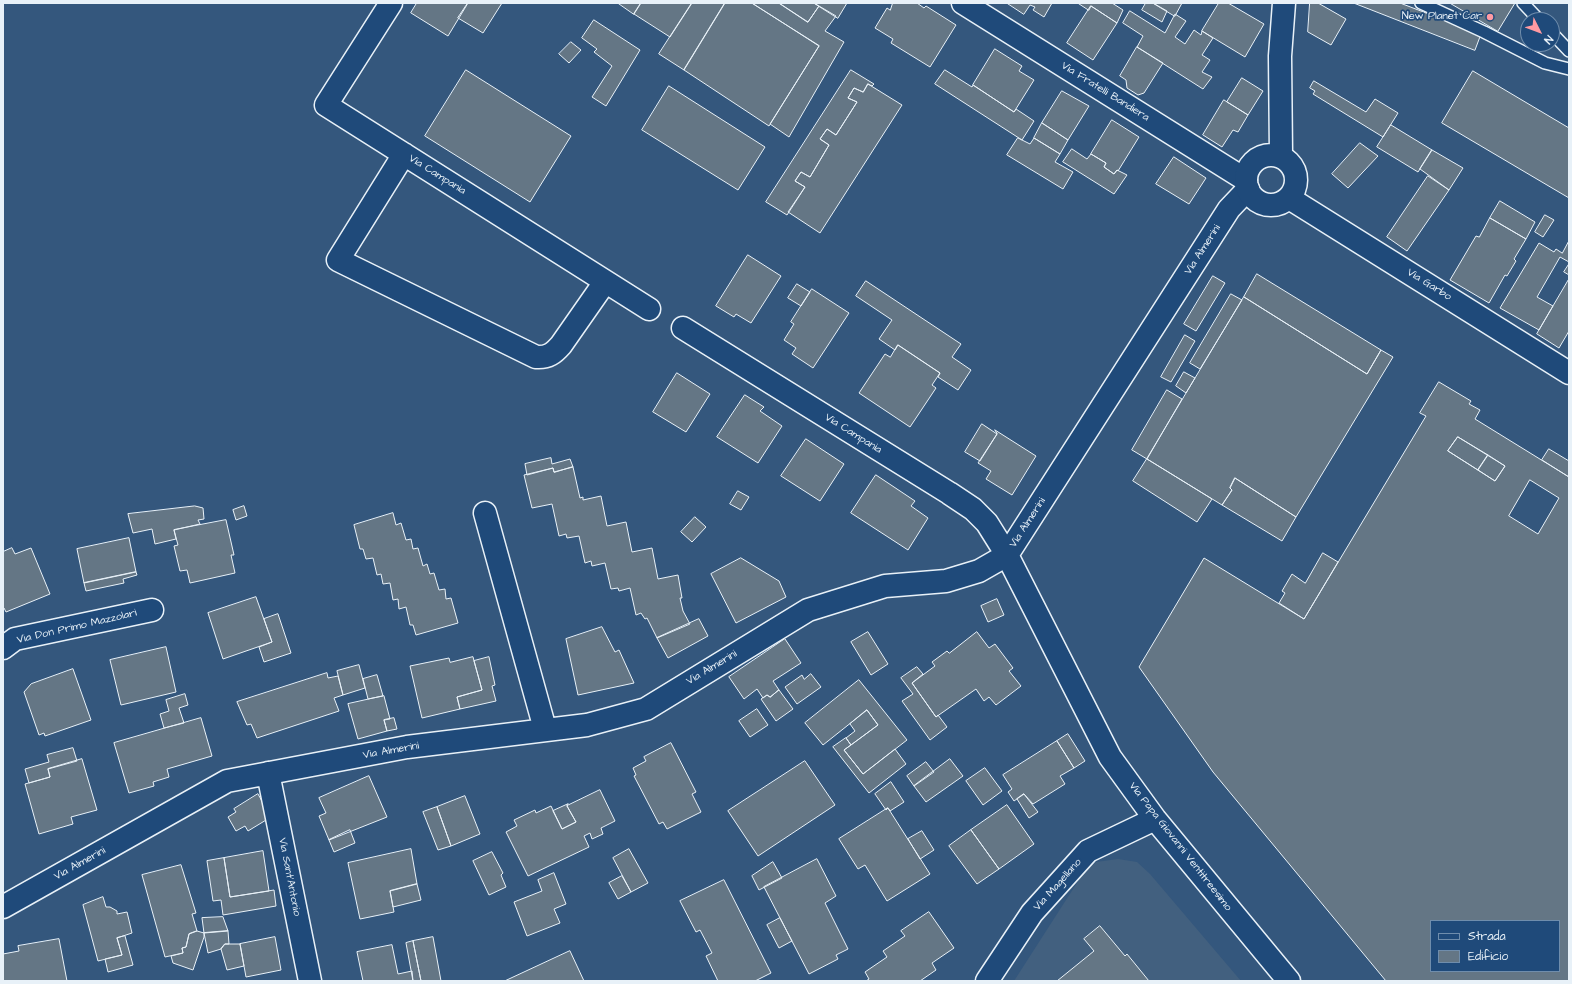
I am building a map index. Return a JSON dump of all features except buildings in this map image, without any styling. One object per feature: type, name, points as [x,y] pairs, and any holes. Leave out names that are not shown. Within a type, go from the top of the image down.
[{"type":"street","name":"Via Campania","points":[[391,3],[326,104],[649,309]]},
{"type":"street","name":"Via Fratelli Bandiera","points":[[963,3],[1247,185]]},
{"type":"street","points":[[1281,156],[1280,56],[1283,3]]},
{"type":"street","points":[[404,154],[338,260],[536,357],[543,358],[555,352],[561,345],[606,282]]},
{"type":"street","points":[[1273,154],[1281,156],[1291,164],[1296,175],[1296,183],[1289,198],[1282,202],[1266,204],[1258,202],[1247,185],[1251,165],[1264,155],[1273,154]]},
{"type":"street","name":"Via Almerini","points":[[3,907],[227,781],[407,747],[587,725],[646,709],[808,610],[885,586],[946,581],[979,570],[1008,555],[1229,209],[1247,185]]},
{"type":"street","name":"Via Garbo","points":[[1289,198],[1569,373]]},
{"type":"street","name":"Via Campania","points":[[683,328],[974,509],[987,523],[1008,555]]},
{"type":"street","points":[[485,513],[545,729]]},
{"type":"street","name":"Via Papa Giovanni Ventitreesimo","points":[[1008,555],[1110,757],[1155,819],[1289,981]]},
{"type":"street","name":"Via Don Primo Mazzolari","points":[[3,648],[15,639],[152,610]]},
{"type":"street","name":"Via Sant'Antonio","points":[[268,773],[310,981]]},
{"type":"street","name":"Via Magellano","points":[[987,981],[1032,913],[1088,851],[1155,819]]},
{"type":"lane","points":[[1421,3],[1484,32],[1544,64],[1569,69]]},
{"type":"lane","points":[[1523,3],[1531,12]]},
{"type":"lane","points":[[1560,41],[1569,51]]},
{"type":"shaded area","points":[[1118,859],[1137,862],[1150,874],[1241,981],[1014,981],[1084,872],[1096,862]]},
{"type":"place","name":"New Planet Car","points":[[1490,17]]}]
